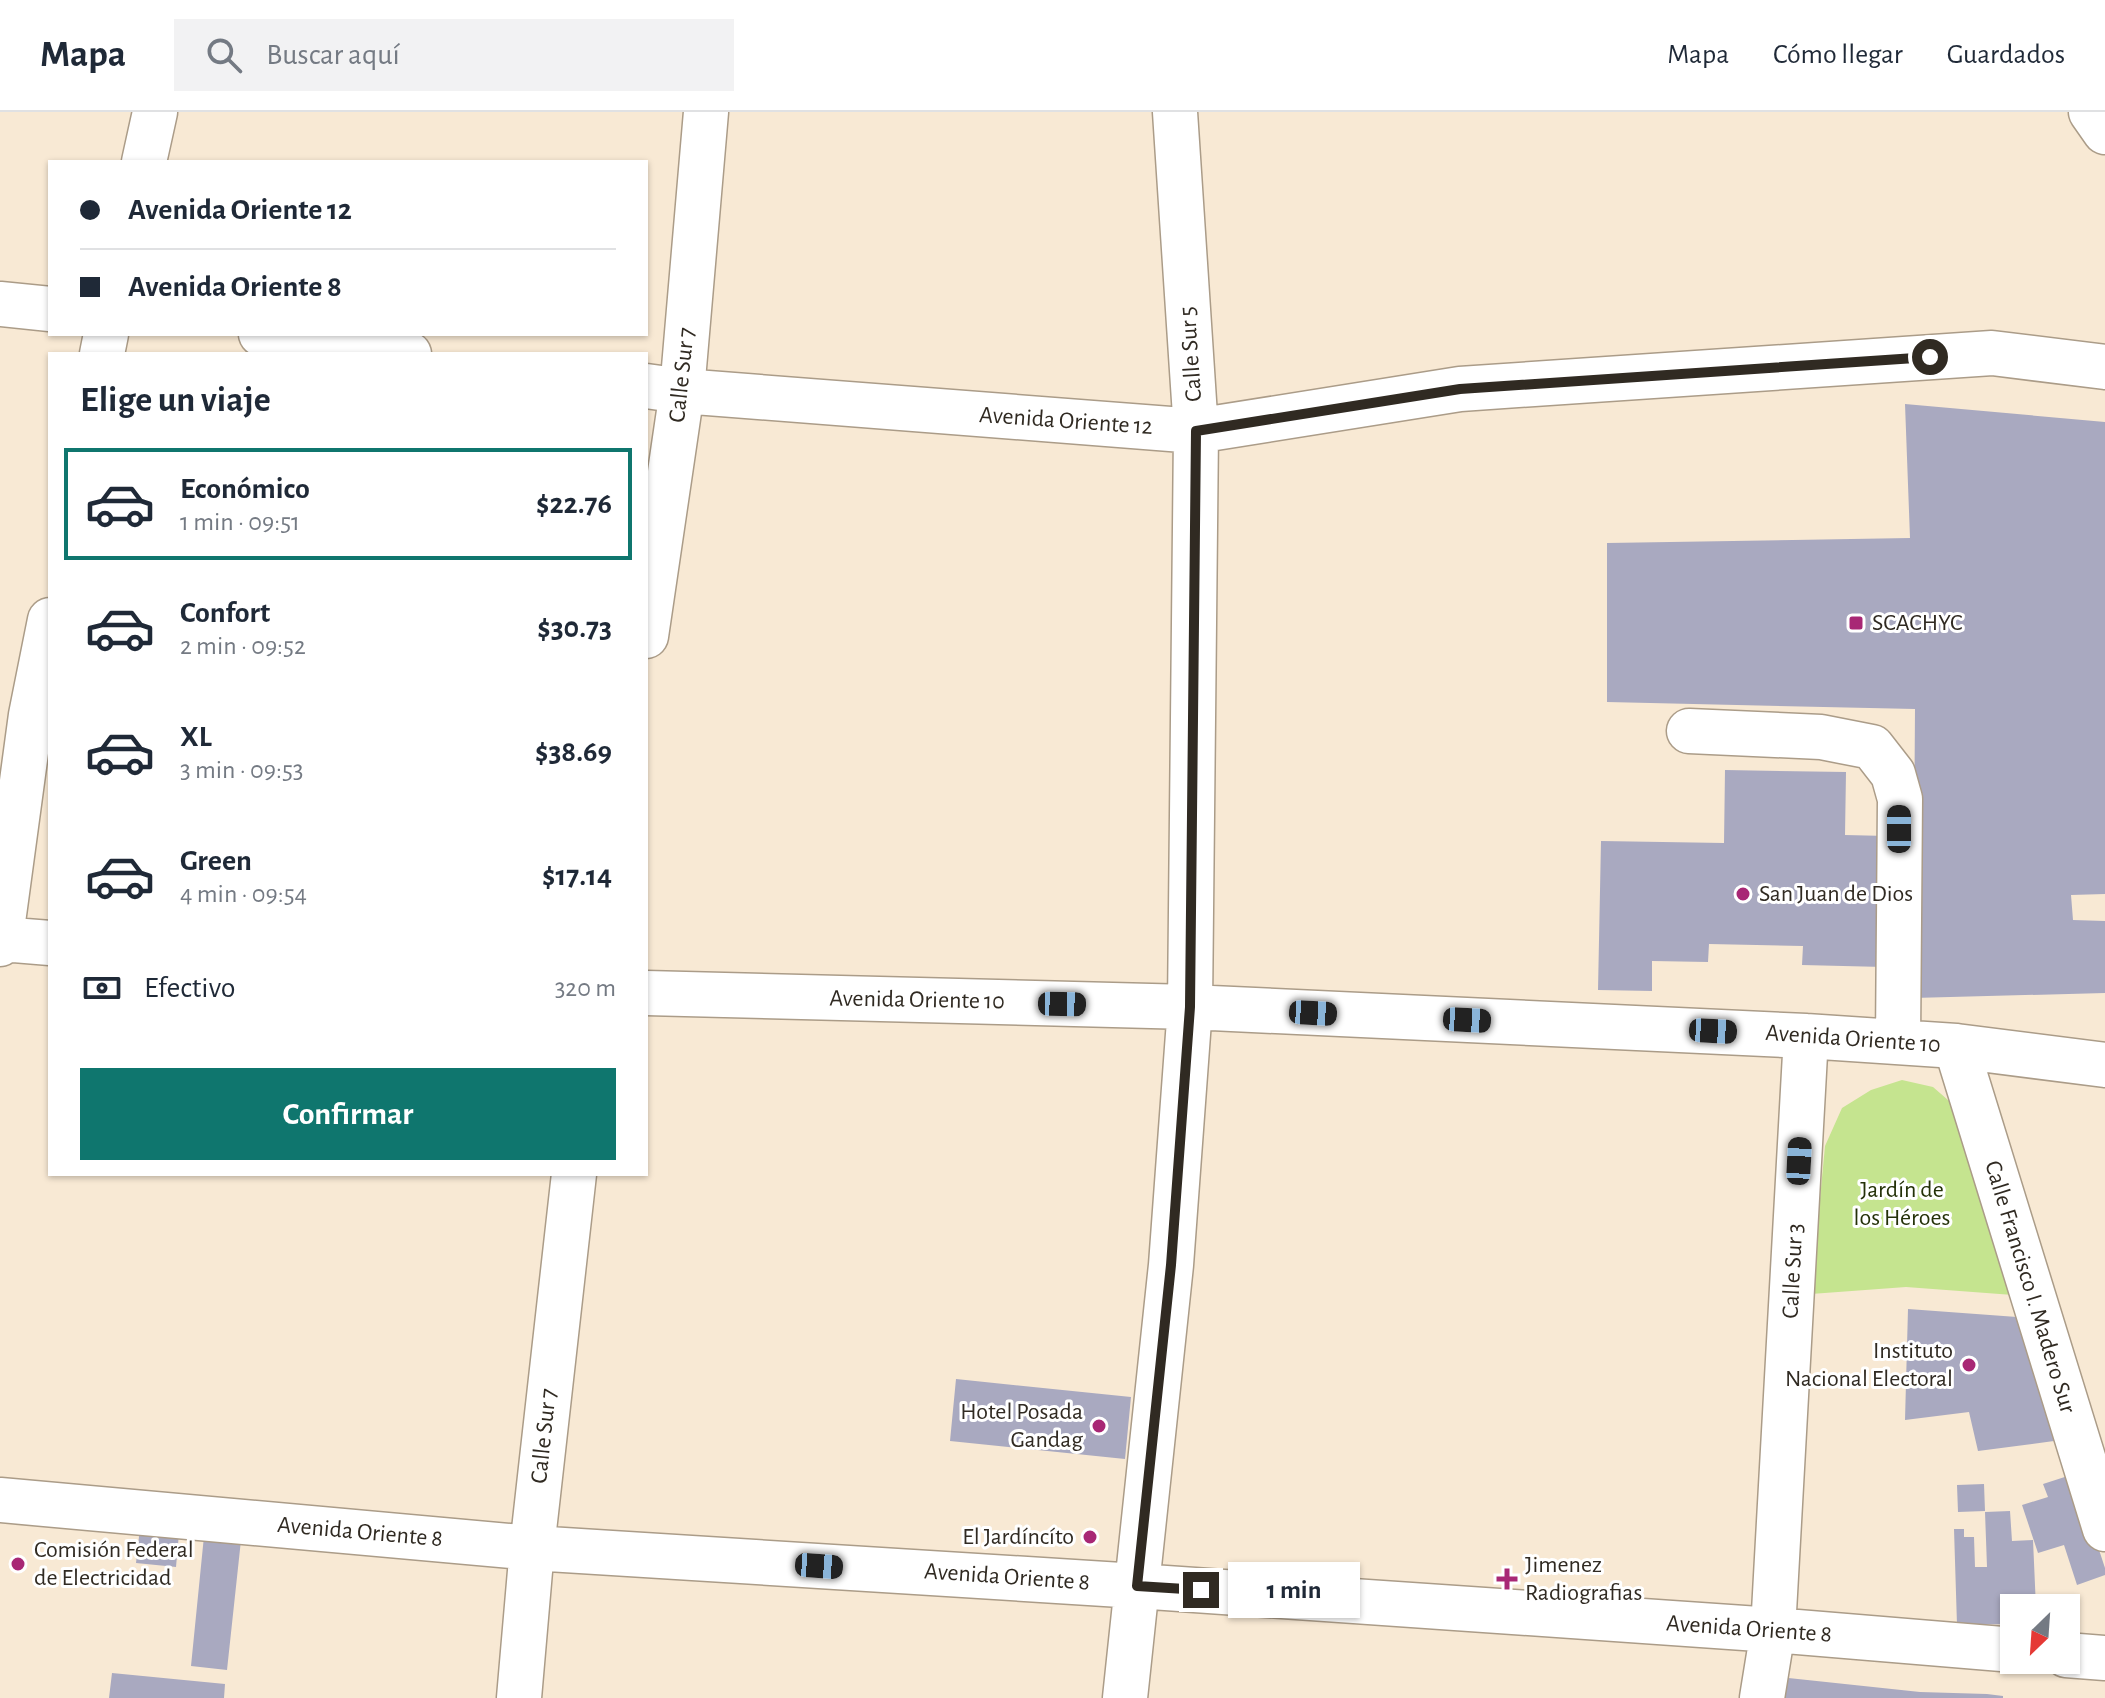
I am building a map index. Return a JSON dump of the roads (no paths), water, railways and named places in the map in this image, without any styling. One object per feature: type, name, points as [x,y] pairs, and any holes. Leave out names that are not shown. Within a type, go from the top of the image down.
[{"type":"street","points":[[144,160],[155,112]]},
{"type":"street","name":"Calle Sur 7","points":[[648,608],[664,388],[706,112]]},
{"type":"street","name":"Calle Sur 5","points":[[1125,1698],[1171,1265],[1190,1007],[1196,431],[1175,112]]},
{"type":"street","points":[[2091,112],[2105,132]]},
{"type":"street","points":[[0,304],[48,309]]},
{"type":"street","points":[[276,336],[394,352]]},
{"type":"street","name":"Avenida Oriente 12","points":[[664,388],[1196,431],[1460,389],[1992,353],[2105,367]]},
{"type":"street","points":[[48,630],[31,715],[0,941],[48,943]]},
{"type":"street","points":[[1689,731],[1821,737],[1872,747],[1893,774],[1900,799],[1898,1042]]},
{"type":"street","name":"Avenida Oriente 10","points":[[648,993],[1190,1007],[1806,1036],[1956,1046],[2105,1065]]},
{"type":"street","name":"Calle Sur 3","points":[[1762,1698],[1773,1630],[1806,1036]]},
{"type":"street","name":"Calle Francisco I. Madero Sur","points":[[1956,1046],[2105,1529]]},
{"type":"street","name":"Calle Sur 7","points":[[519,1698],[532,1548],[574,1176]]},
{"type":"street","name":"Avenida Oriente 8","points":[[0,1500],[532,1548],[1137,1586],[2000,1649]]},
{"type":"street","points":[[2080,1656],[2105,1658]]},
{"type":"place","name":"SCACHYC","points":[[1856,623]]},
{"type":"place","name":"San Juan de Dios","points":[[1743,894]]},
{"type":"place","name":"Instituto Nacional Electoral","points":[[1969,1365]]},
{"type":"place","name":"Hotel Posada Gandag","points":[[1099,1426]]},
{"type":"place","name":"El Jardíncíto","points":[[1090,1537]]},
{"type":"place","name":"Comisión Federal de Electricidad","points":[[18,1564]]},
{"type":"place","name":"Jimenez Radiografias","points":[[1507,1579]]},
{"type":"park label","name":"Jardín de los Héroes","points":[[1902,1204]]}]
